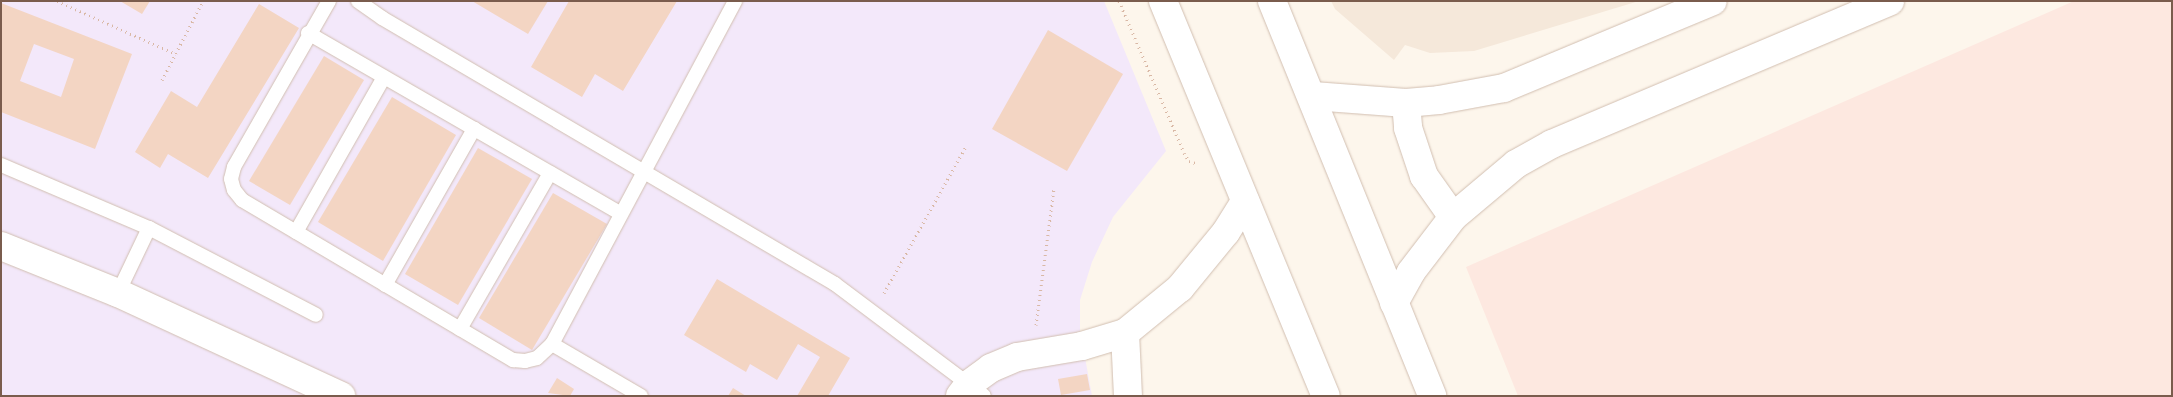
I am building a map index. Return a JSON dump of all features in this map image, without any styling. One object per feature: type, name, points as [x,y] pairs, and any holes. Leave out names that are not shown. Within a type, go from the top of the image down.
[{"type":"street","points":[[1164,1],[1326,396]]},
{"type":"street","points":[[1272,1],[1313,96],[1432,396]]},
{"type":"street","points":[[1313,96],[1406,103],[1439,100],[1504,88],[1713,1]]},
{"type":"street","points":[[1394,303],[1411,272],[1453,217],[1503,174],[1552,144],[1890,1]]},
{"type":"street","points":[[1406,103],[1408,128],[1421,168],[1437,198],[1453,217]]},
{"type":"street","points":[[971,392],[991,368],[1017,357],[1082,346],[1125,333],[1180,288],[1226,232],[1245,202]]},
{"type":"street","points":[[1,246],[118,293],[341,396]]},
{"type":"street","points":[[1125,333],[1128,396]]},
{"type":"lane","points":[[329,1],[308,33],[234,167],[231,179],[234,190],[242,200],[513,360],[537,358],[552,344],[620,213],[735,1]]},
{"type":"lane","points":[[358,1],[382,18],[644,169],[835,284],[874,311],[971,392]]},
{"type":"lane","points":[[308,33],[620,213]]},
{"type":"lane","points":[[296,232],[384,77]]},
{"type":"lane","points":[[385,285],[474,130]]},
{"type":"lane","points":[[1,165],[149,228],[316,314]]},
{"type":"lane","points":[[460,329],[550,173]]},
{"type":"lane","points":[[118,293],[149,228]]},
{"type":"lane","points":[[552,344],[641,396]]},
{"type":"path","points":[[57,1],[176,54]]},
{"type":"path","points":[[162,80],[203,1]]},
{"type":"path","points":[[1119,1],[1189,161],[1198,164],[1226,154]]},
{"type":"path","points":[[874,311],[966,146]]},
{"type":"path","points":[[1032,355],[1054,189]]},
{"type":"shaded area","points":[[1,1],[1104,1],[1166,151],[1113,217],[1092,262],[1080,300],[1080,330],[1092,396],[1,396]]},
{"type":"shaded area","points":[[1331,1],[1639,1],[1474,51],[1430,53],[1405,45],[1394,60],[1335,9]]},
{"type":"shaded area","points":[[2074,1],[2172,1],[2172,396],[1518,396],[1466,267]]},
{"type":"building","points":[[120,1],[150,1],[142,14]]},
{"type":"building","points":[[472,1],[548,1],[528,34]]},
{"type":"building","points":[[569,1],[677,1],[623,91],[595,74],[582,97],[531,67]]},
{"type":"building","points":[[1,3],[132,54],[95,149],[1,112]],"holes":[[[34,44],[74,59],[61,97],[20,81]]]},
{"type":"building","points":[[259,4],[299,28],[208,178],[168,154],[160,168],[135,152],[171,91],[197,107]]},
{"type":"building","points":[[1048,30],[1123,74],[1067,171],[992,129]]},
{"type":"building","points":[[324,56],[364,80],[290,205],[249,181]]},
{"type":"building","points":[[392,97],[456,135],[383,261],[318,222]]},
{"type":"building","points":[[478,148],[532,179],[458,305],[405,274]]},
{"type":"building","points":[[553,193],[607,224],[532,350],[479,318]]},
{"type":"building","points":[[717,279],[850,358],[828,396],[797,396],[820,357],[798,344],[777,380],[750,364],[746,372],[684,335]]},
{"type":"building","points":[[1087,374],[1090,390],[1061,395],[1058,379]]},
{"type":"building","points":[[557,378],[574,389],[570,396],[548,393]]},
{"type":"building","points":[[733,388],[746,396],[728,396]]}]
